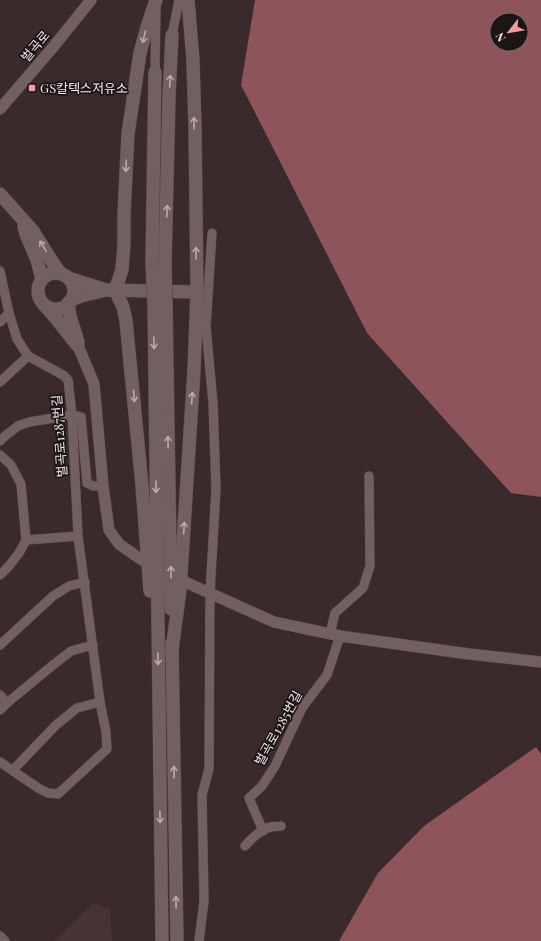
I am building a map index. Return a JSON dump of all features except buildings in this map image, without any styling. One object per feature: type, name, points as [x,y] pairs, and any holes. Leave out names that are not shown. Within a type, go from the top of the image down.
[{"type":"main road","points":[[111,290],[122,270],[128,134],[140,53],[156,0]]},
{"type":"main road","points":[[172,650],[180,590],[194,370],[197,292],[193,60],[188,0]]},
{"type":"main road","points":[[162,941],[158,638],[160,304],[165,264],[172,35]]},
{"type":"main road","points":[[155,72],[152,262],[160,304],[172,650],[177,941]]},
{"type":"main road","points":[[0,194],[33,231],[53,263],[71,282],[74,290],[70,301],[70,316],[78,346]]},
{"type":"main road","points":[[22,220],[37,260],[42,279]]},
{"type":"main road","points":[[78,346],[68,335],[56,316],[40,300],[38,295],[39,284],[46,275],[56,273],[111,290],[123,307],[126,321],[142,485],[149,585],[158,638]]},
{"type":"main road","points":[[44,305],[59,308],[81,296],[111,290],[197,292]]},
{"type":"street","name":"벌곡로","points":[[0,109],[91,0]]},
{"type":"street","points":[[155,72],[156,0]]},
{"type":"street","points":[[172,35],[179,0]]},
{"type":"street","points":[[199,941],[204,901],[202,795],[209,769],[210,593],[216,488],[213,403],[206,327],[212,233]]},
{"type":"street","points":[[0,271],[9,313],[17,338],[28,356],[0,382]]},
{"type":"street","points":[[0,322],[9,313]]},
{"type":"street","points":[[78,346],[94,384],[108,530],[120,544],[142,560]]},
{"type":"street","name":"벌곡로1287번길","points":[[0,762],[38,788],[48,793],[58,794],[107,749],[106,732],[100,702],[78,536],[72,415],[68,380],[63,375],[28,356]]},
{"type":"street","points":[[0,441],[18,426],[29,422],[72,415],[81,416],[87,483],[93,486],[103,486]]},
{"type":"street","points":[[0,455],[10,465],[21,484],[26,540],[19,553],[0,575]]},
{"type":"street","points":[[335,635],[335,613],[363,588],[370,566],[369,476]]},
{"type":"street","points":[[26,540],[78,536]]},
{"type":"street","points":[[0,645],[53,596],[69,586],[85,582]]},
{"type":"street","points":[[185,582],[274,622],[335,635],[469,654],[541,662]]},
{"type":"street","name":"벌곡로1285번길","points":[[263,831],[249,798],[262,786],[274,766],[302,708],[327,675],[335,635]]},
{"type":"street","points":[[0,710],[71,651],[93,645]]},
{"type":"street","points":[[0,695],[7,703]]},
{"type":"street","points":[[13,770],[56,725],[77,708],[100,702]]},
{"type":"street","points":[[245,846],[250,840],[263,831],[271,827],[281,826]]},
{"type":"street","points":[[0,936],[5,941]]},
{"type":"shaded area","points":[[255,0],[541,0],[541,497],[511,493],[367,333],[241,85]]},
{"type":"shaded area","points":[[536,747],[541,754],[541,941],[339,941],[378,873],[424,826]]},
{"type":"shaded area","points":[[93,903],[110,909],[112,941],[54,941]]},
{"type":"place","name":"GS칼텍스저유소","points":[[32,88]]}]
